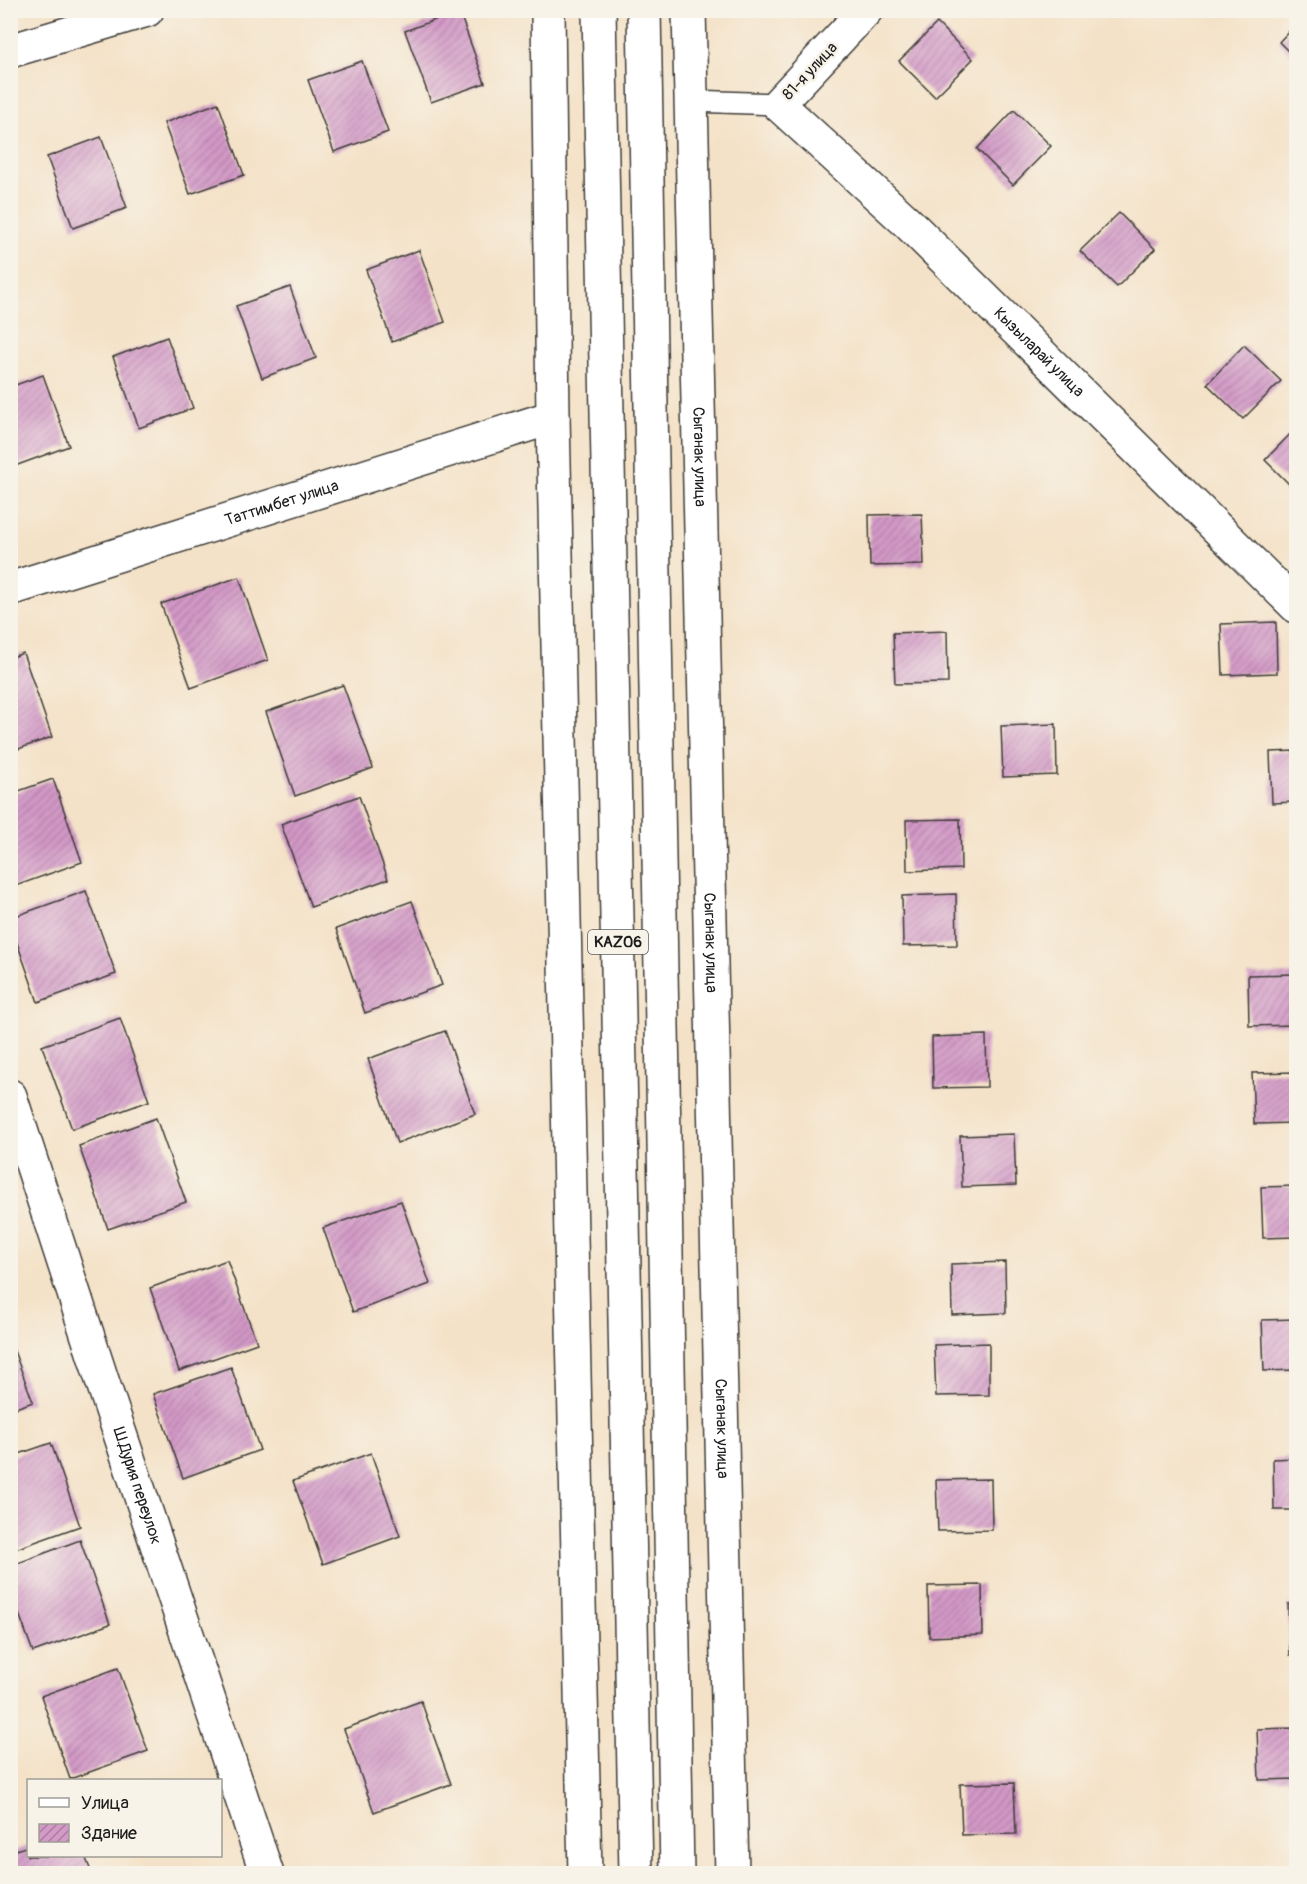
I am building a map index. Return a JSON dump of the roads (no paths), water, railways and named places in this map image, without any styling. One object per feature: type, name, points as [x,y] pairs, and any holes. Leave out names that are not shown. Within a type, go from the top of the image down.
[{"type":"main road","points":[[10,51],[147,10]]},
{"type":"main road","points":[[548,10],[554,417],[585,1874]]},
{"type":"main road","name":"KАZ06","points":[[599,10],[636,1874]]},
{"type":"main road","name":"KАZ06","points":[[644,10],[677,1874]]},
{"type":"main road","name":"Сыганак улица","points":[[689,10],[732,1873]]},
{"type":"main road","name":"81-я улица","points":[[778,104],[866,10]]},
{"type":"main road","name":"Кызыларай улица","points":[[778,104],[907,222],[1296,606]]},
{"type":"main road","name":"Таттимбет улица","points":[[10,589],[554,417]]},
{"type":"main road","name":"Ш.Дурия переулок","points":[[10,1096],[267,1874]]},
{"type":"main road","points":[[732,1873],[753,1874]]},
{"type":"lane","points":[[691,101],[778,104]]}]
